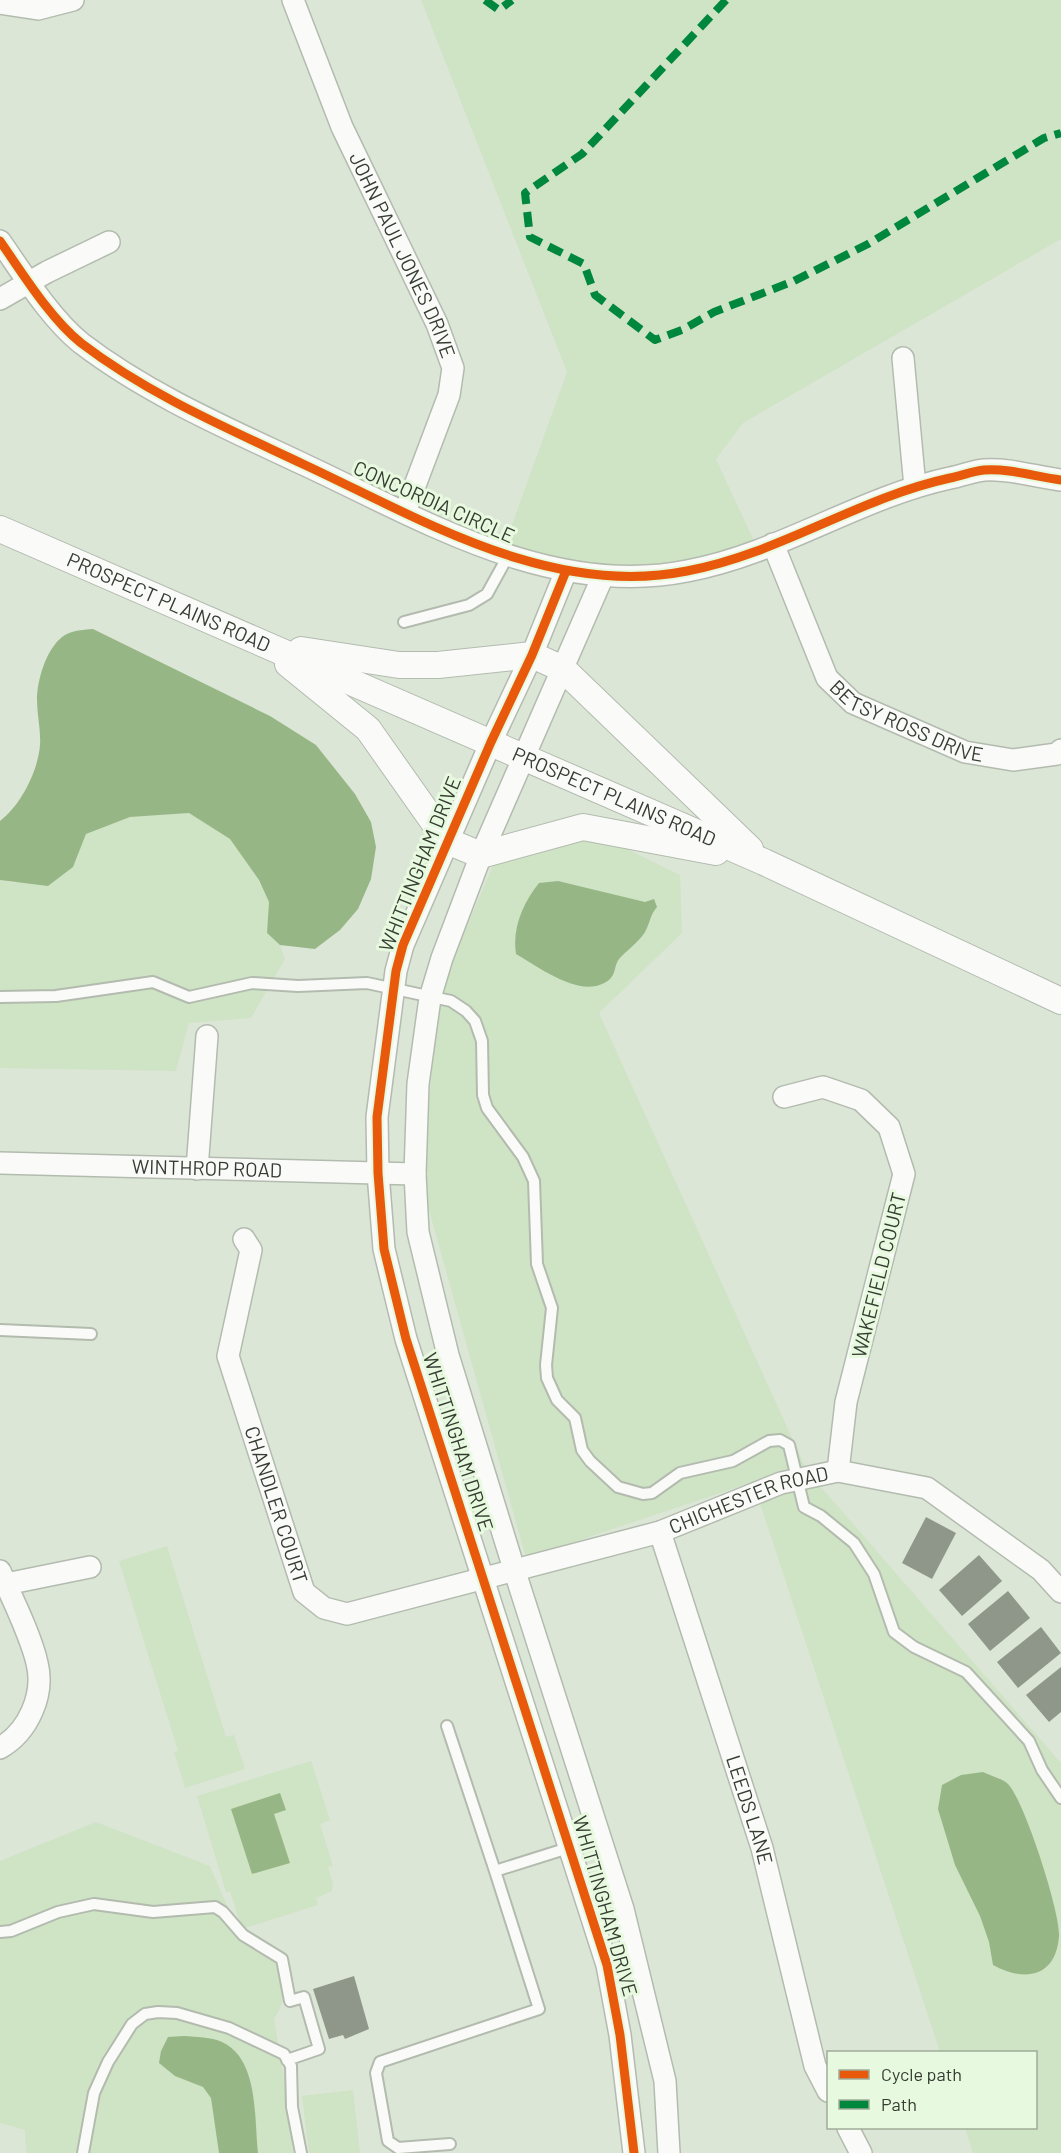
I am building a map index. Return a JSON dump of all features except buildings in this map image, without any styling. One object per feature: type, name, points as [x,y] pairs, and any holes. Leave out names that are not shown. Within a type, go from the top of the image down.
[{"type":"street","points":[[0,3],[38,9],[73,0]]},
{"type":"street","name":"JOHN PAUL JONES DRIVE","points":[[293,0],[342,127],[437,324],[453,368],[449,395],[405,512]]},
{"type":"street","name":"CONCORDIA CIRCLE","points":[[0,241],[29,284],[78,340],[127,376],[219,424],[405,512],[508,556],[566,571],[603,576],[685,572],[774,544],[915,487],[986,470],[1061,480]]},
{"type":"street","points":[[0,299],[46,272],[109,242]]},
{"type":"street","points":[[903,358],[915,487]]},
{"type":"street","name":"PROSPECT PLAINS ROAD","points":[[0,529],[764,862],[1061,1000]]},
{"type":"street","name":"BETSY ROSS DRIVE","points":[[774,544],[827,678],[853,703],[965,752],[1013,760],[1057,754],[1061,750]]},
{"type":"street","name":"WHITTINGHAM DRIVE","points":[[566,571],[532,654],[447,841],[403,945],[393,991],[378,1117],[378,1173],[384,1249],[406,1339],[607,1965],[620,2035],[633,2153]]},
{"type":"street","name":"WHITTINGHAM DRIVE","points":[[603,576],[481,855],[430,998],[418,1084],[415,1174],[418,1232],[448,1355],[623,1909],[665,2080],[669,2153]]},
{"type":"street","points":[[262,643],[399,665],[438,665],[532,654],[563,669],[764,862]]},
{"type":"street","points":[[262,643],[368,729],[447,841],[481,855],[583,827],[764,862]]},
{"type":"street","points":[[197,1169],[207,1036]]},
{"type":"street","name":"WAKEFIELD COURT","points":[[784,1097],[823,1087],[861,1100],[889,1127],[904,1174],[846,1402],[838,1471]]},
{"type":"street","name":"WINTHROP ROAD","points":[[0,1163],[415,1174]]},
{"type":"street","name":"CHANDLER COURT","points":[[244,1239],[251,1250],[228,1356],[304,1592],[324,1608],[347,1614],[514,1569]]},
{"type":"street","name":"CHICHESTER ROAD","points":[[514,1569],[660,1533],[781,1483],[838,1471],[927,1488],[1041,1570],[1061,1593]]},
{"type":"street","name":"LEEDS LANE","points":[[660,1533],[762,1848],[815,2066],[827,2089]]},
{"type":"street","points":[[0,1748],[28,1722],[37,1695],[38,1664],[3,1577],[90,1567]]},
{"type":"street","points":[[849,2129],[861,2153]]},
{"type":"lane","points":[[404,622],[469,605],[487,594],[508,556]]},
{"type":"lane","points":[[0,997],[56,996],[153,982],[189,998],[252,983],[298,986],[367,983],[393,991],[451,1001],[466,1011],[475,1021],[482,1041],[483,1095],[487,1108],[523,1157],[534,1181],[537,1264],[552,1308],[547,1378],[557,1400],[575,1418],[582,1450],[590,1461],[618,1486],[643,1494],[652,1493],[680,1473],[718,1466],[769,1441],[780,1440],[789,1445],[804,1507],[831,1523],[854,1543],[864,1557],[881,1592],[894,1632],[914,1647],[966,1672],[1029,1741],[1042,1770],[1061,1798]]},
{"type":"lane","points":[[0,1330],[91,1334]]},
{"type":"lane","points":[[447,1726],[539,2009],[380,2062],[376,2073],[388,2141],[398,2148],[450,2144]]},
{"type":"lane","points":[[495,1871],[600,1838]]},
{"type":"lane","points":[[0,1932],[25,1927],[76,1907],[94,1904],[153,1912],[215,1907],[223,1912],[243,1935],[282,1959],[290,2001],[304,1997],[319,2049],[287,2060]]},
{"type":"lane","points":[[82,2153],[100,2078],[118,2043],[132,2024],[145,2014],[177,2013],[229,2028],[284,2054],[291,2066],[292,2107],[302,2153]]},
{"type":"shaded area","points":[[421,0],[1061,0],[1061,239],[743,423],[716,459],[758,550],[636,573],[503,550],[567,372]]},
{"type":"shaded area","points":[[93,629],[270,716],[316,745],[355,794],[371,822],[376,847],[371,879],[358,909],[340,930],[315,949],[280,945],[267,933],[269,902],[259,880],[230,839],[189,813],[130,817],[86,834],[73,867],[48,886],[0,880],[0,821],[15,806],[27,787],[39,755],[37,692],[47,657],[56,643],[65,635]]},
{"type":"shaded area","points":[[189,813],[230,839],[259,880],[269,902],[267,933],[280,945],[285,959],[251,1018],[189,1023],[176,1071],[0,1068],[0,880],[14,883],[73,867],[86,834],[130,817]]},
{"type":"shaded area","points":[[584,828],[680,875],[682,933],[599,1013],[807,1471],[1061,1763],[1061,2153],[973,2153],[965,2129],[1037,2129],[1037,2051],[940,2051],[753,1482],[526,1558],[422,1185],[439,992],[500,849]]},
{"type":"shaded area","points":[[558,881],[645,902],[654,899],[657,907],[645,932],[619,959],[610,979],[599,985],[588,987],[575,985],[549,974],[516,954],[517,925],[528,899],[539,883]]},
{"type":"shaded area","points":[[167,1546],[226,1737],[234,1735],[245,1769],[185,1788],[174,1752],[178,1751],[119,1561]]},
{"type":"shaded area","points":[[311,1761],[330,1820],[320,1824],[333,1866],[328,1867],[333,1884],[332,1891],[316,1898],[318,1905],[242,1929],[230,1891],[226,1892],[197,1796]]},
{"type":"shaded area","points":[[983,1772],[1006,1782],[1015,1794],[1032,1833],[1048,1882],[1059,1936],[1057,1950],[1052,1961],[1036,1973],[1016,1974],[993,1965],[989,1942],[980,1916],[955,1865],[938,1809],[942,1785],[961,1775]]},
{"type":"shaded area","points":[[280,1793],[286,1810],[274,1814],[290,1863],[252,1874],[231,1809]]},
{"type":"shaded area","points":[[96,1822],[210,1866],[240,1936],[278,1963],[283,1999],[274,2019],[293,2153],[26,2153],[25,2130],[0,2123],[0,1861]]},
{"type":"shaded area","points":[[184,2036],[222,2042],[234,2050],[243,2062],[249,2075],[255,2107],[258,2153],[219,2153],[211,2098],[203,2087],[175,2076],[159,2063],[161,2051],[168,2037]]},
{"type":"shaded area","points":[[353,2090],[360,2153],[309,2153],[302,2096]]},
{"type":"marked path","points":[[485,0],[499,10],[512,0]]},
{"type":"marked path","points":[[726,0],[582,154],[525,193],[530,237],[584,264],[595,295],[655,340],[682,330],[714,312],[794,281],[868,244],[1044,138],[1061,133]]},
{"type":"cycle path","points":[[0,241],[58,321],[81,343],[134,379],[219,424],[395,509],[489,549],[537,564],[587,574],[636,576],[687,571],[754,552],[916,487],[976,471],[1003,470],[1061,480]]},
{"type":"cycle path","points":[[566,571],[532,655],[491,742],[403,945],[396,971],[377,1117],[378,1173],[384,1249],[406,1339],[607,1965],[620,2035],[634,2153]]}]
